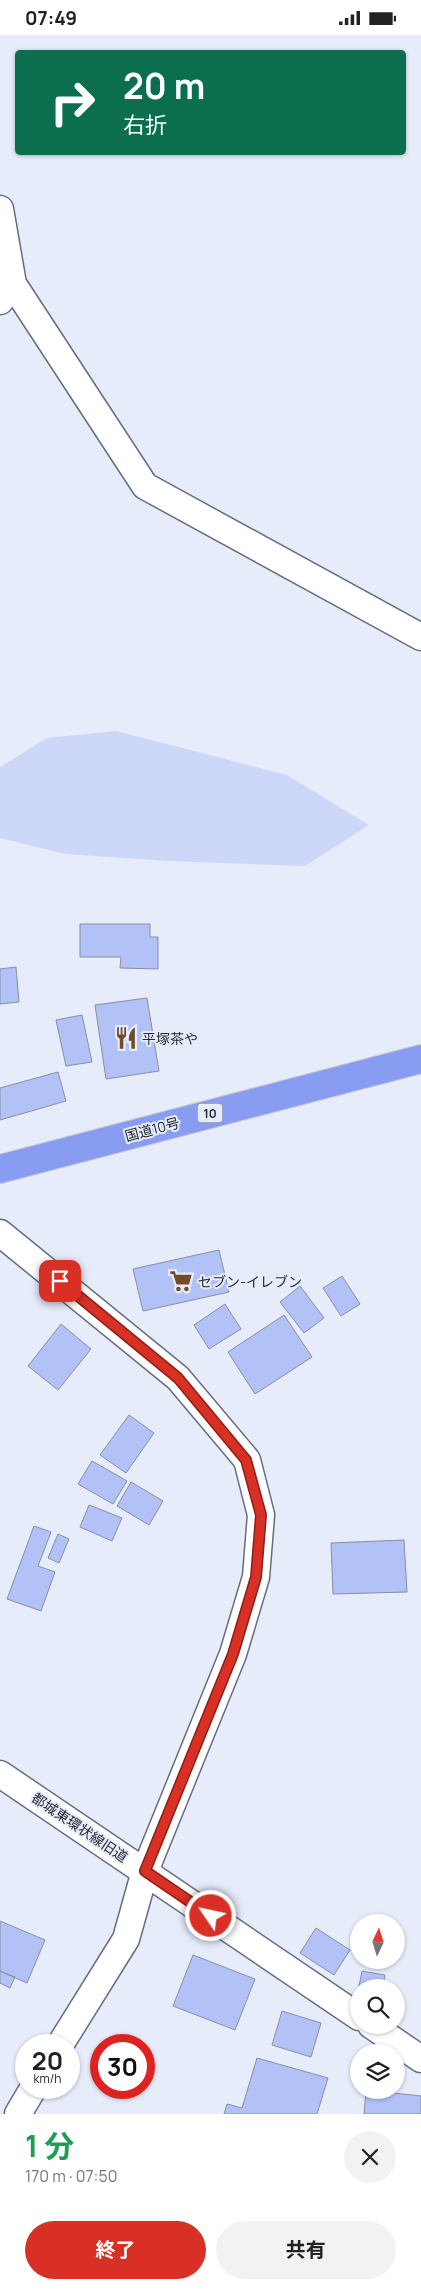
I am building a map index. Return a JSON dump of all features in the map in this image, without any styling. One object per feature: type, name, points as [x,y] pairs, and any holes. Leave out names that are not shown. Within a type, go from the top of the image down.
[{"type":"highway","name":"国道10号","points":[[0,1169],[421,1059]]},
{"type":"street","points":[[0,209],[7,293],[145,486],[421,637]]},
{"type":"street","points":[[0,1233],[178,1378],[246,1460],[261,1515],[256,1577],[233,1654],[145,1871],[126,1939],[67,2034]]},
{"type":"street","name":"都城東環状線旧道","points":[[0,1774],[350,2011]]},
{"type":"street","points":[[384,2034],[421,2059]]},
{"type":"street","points":[[18,2114],[27,2099]]},
{"type":"shaded area","points":[[116,731],[287,775],[369,825],[305,866],[168,861],[65,854],[0,838],[0,767],[47,738]]},
{"type":"building","points":[[80,924],[150,924],[150,937],[158,937],[158,969],[120,968],[121,957],[80,957]]},
{"type":"building","points":[[16,967],[19,1002],[0,1004],[0,969]]},
{"type":"building","name":"平塚茶や","points":[[147,998],[159,1071],[106,1079],[95,1005]]},
{"type":"building","points":[[82,1015],[92,1062],[66,1066],[56,1020]]},
{"type":"building","points":[[58,1072],[66,1101],[0,1120],[0,1088]]},
{"type":"building","name":"セブン-イレブン","points":[[219,1250],[229,1292],[143,1311],[133,1269]]},
{"type":"building","points":[[342,1276],[360,1304],[341,1316],[323,1288]]},
{"type":"building","points":[[300,1286],[324,1318],[304,1333],[280,1302]]},
{"type":"building","points":[[225,1304],[241,1329],[209,1349],[194,1325]]},
{"type":"building","points":[[284,1315],[312,1357],[255,1394],[228,1352]]},
{"type":"building","points":[[61,1324],[91,1349],[58,1390],[28,1366]]},
{"type":"building","points":[[129,1415],[154,1433],[126,1473],[100,1455]]},
{"type":"building","points":[[92,1461],[127,1481],[113,1504],[78,1484]]},
{"type":"building","points":[[131,1482],[163,1501],[149,1525],[117,1506]]},
{"type":"building","points":[[89,1505],[122,1518],[112,1541],[80,1527]]},
{"type":"building","points":[[34,1526],[51,1532],[38,1566],[55,1572],[41,1611],[7,1599]]},
{"type":"building","points":[[58,1534],[69,1539],[59,1563],[48,1558]]},
{"type":"building","points":[[404,1540],[407,1592],[333,1594],[331,1543]]},
{"type":"building","points":[[0,1921],[45,1940],[27,1983],[0,1971]]},
{"type":"building","points":[[316,1928],[350,1950],[334,1975],[300,1953]]},
{"type":"building","points":[[193,1955],[255,1979],[235,2030],[173,2006]]},
{"type":"building","points":[[0,1971],[15,1977],[10,1988],[0,1983]]},
{"type":"building","points":[[362,1971],[385,1975],[384,1979],[360,1979]]},
{"type":"building","points":[[282,2011],[321,2023],[311,2057],[272,2045]]},
{"type":"building","points":[[257,2058],[328,2078],[317,2114],[224,2114],[227,2104],[242,2108]]},
{"type":"building","points":[[405,2094],[421,2096],[421,2114],[364,2114],[365,2099],[405,2099]]},
{"type":"place","name":"平塚茶や","points":[[126,1038]]},
{"type":"place","name":"セブン-イレブン","points":[[181,1281]]},
{"type":"route","points":[[60,1281],[178,1378],[246,1460],[261,1515],[256,1577],[233,1654],[145,1871],[211,1916]]}]
